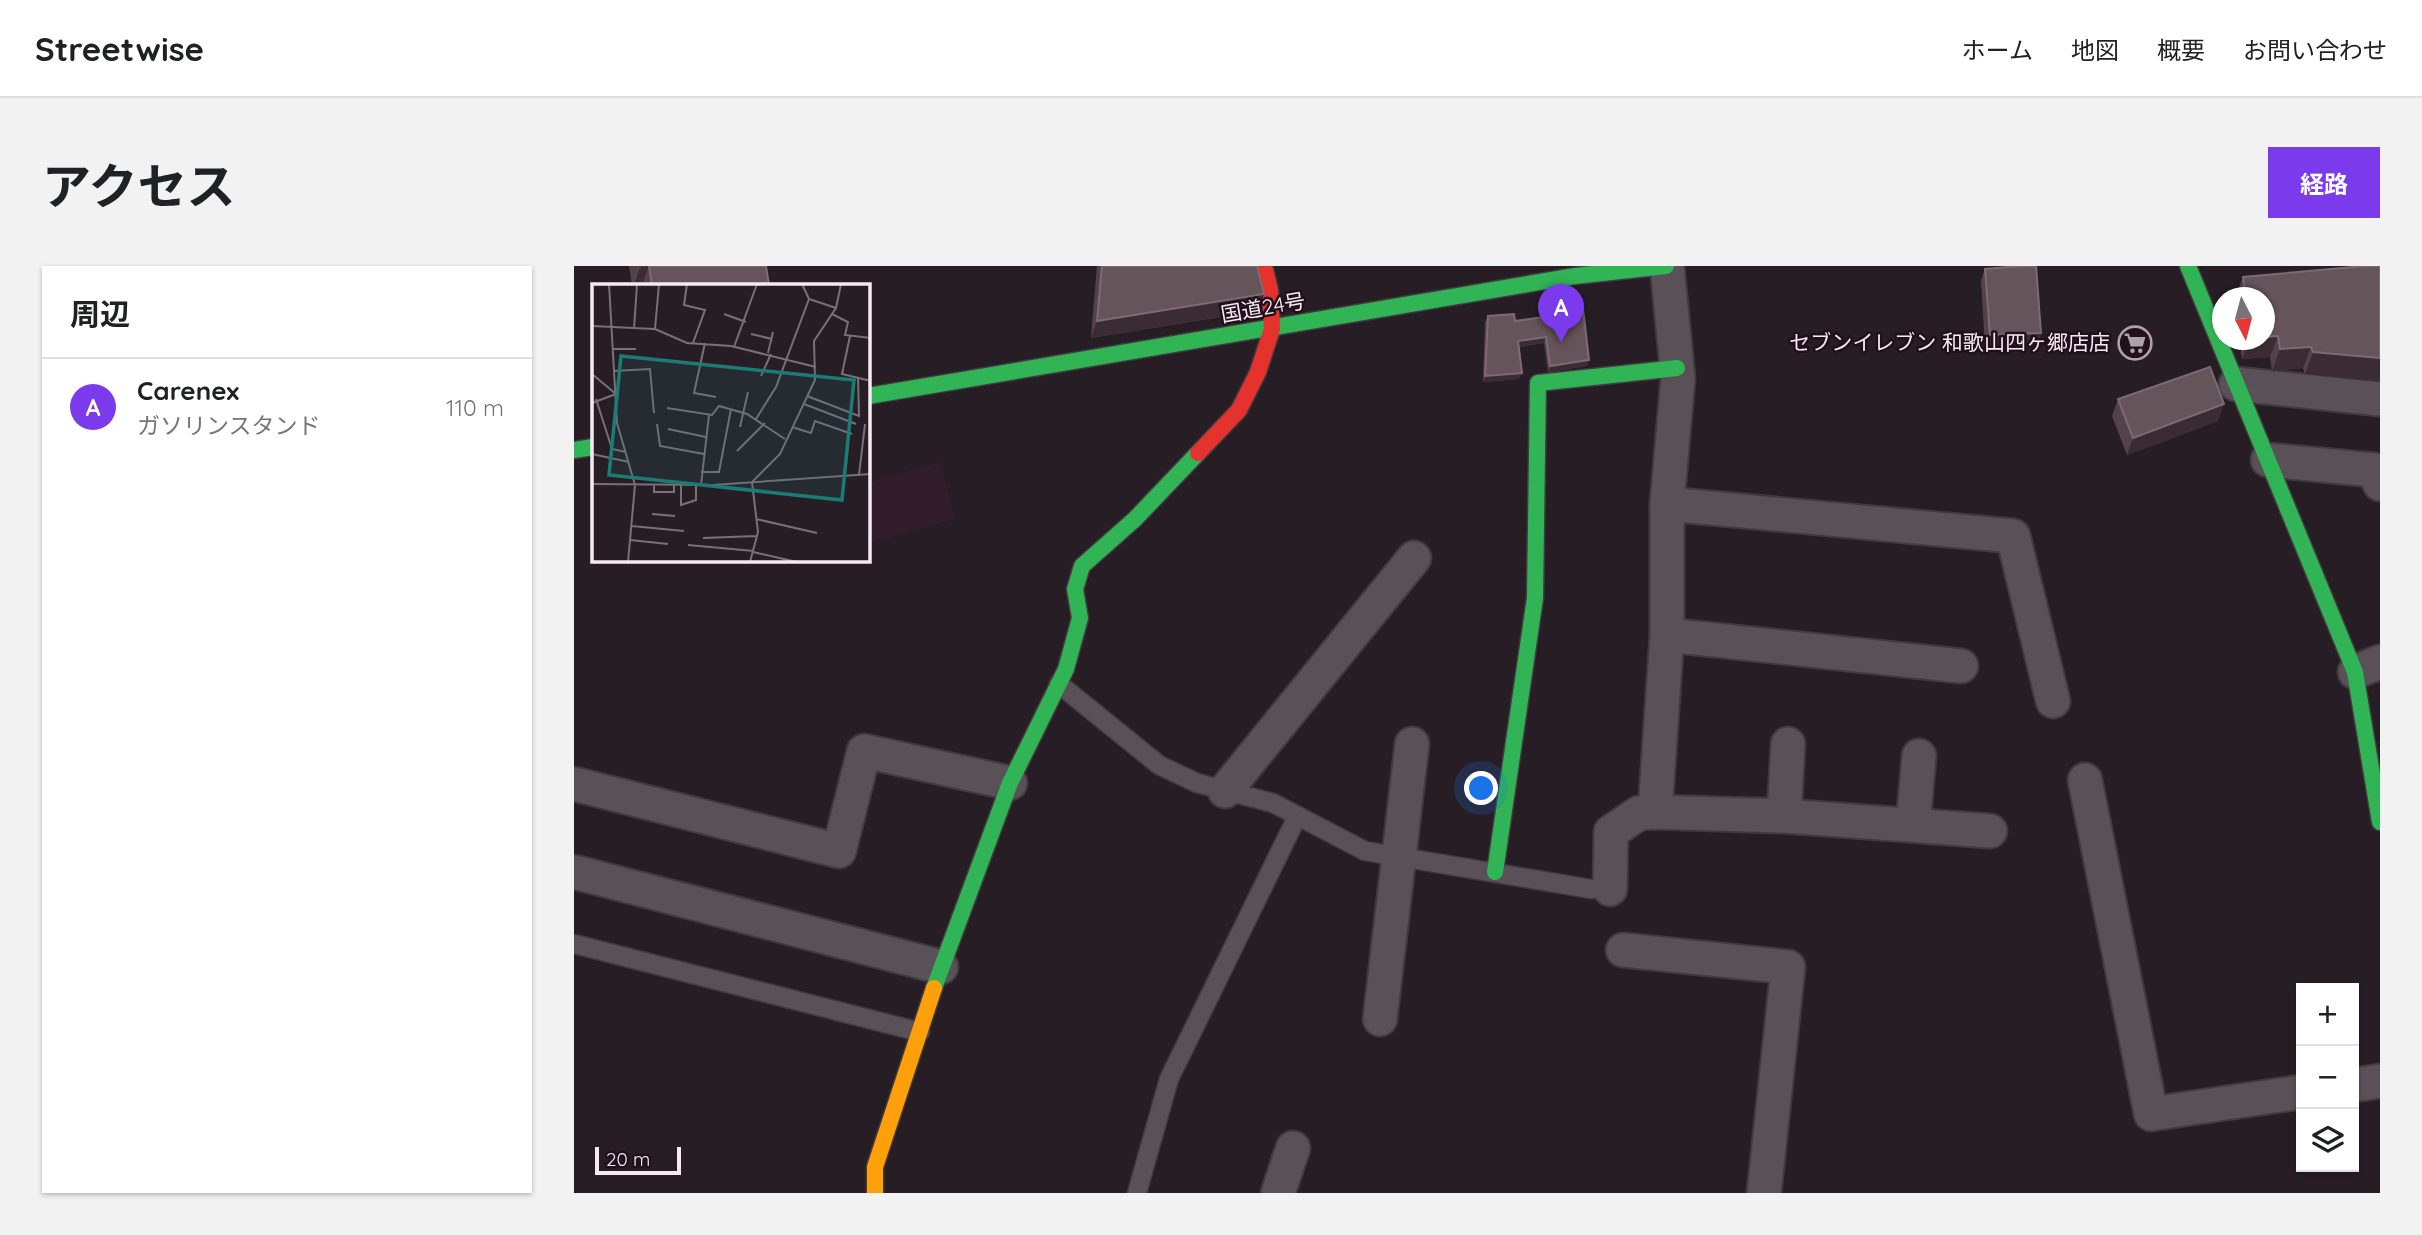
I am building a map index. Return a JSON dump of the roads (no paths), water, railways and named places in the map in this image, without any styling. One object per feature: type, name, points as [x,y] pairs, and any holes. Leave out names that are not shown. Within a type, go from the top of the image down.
[{"type":"main road","points":[[875,1193],[874,1167],[941,967],[1010,783],[1066,669],[1080,618],[1075,589],[1082,566],[1135,519],[1239,410],[1258,372],[1272,328],[1270,290],[1264,266]]},
{"type":"main road","name":"国道24号","points":[[870,396],[1575,276],[1666,266]]},
{"type":"main road","points":[[2188,266],[2268,460],[2368,667],[2380,822]]},
{"type":"main road","points":[[1495,872],[1535,598],[1538,383],[1677,368]]},
{"type":"main road","points":[[574,450],[592,447]]},
{"type":"street","points":[[1655,812],[1667,635],[1667,504],[1678,378],[1666,266]]},
{"type":"street","points":[[2236,384],[2380,399]]},
{"type":"street","points":[[2268,460],[2374,470],[2380,484]]},
{"type":"street","points":[[1667,504],[2012,536],[2053,701]]},
{"type":"street","points":[[1225,790],[1413,558]]},
{"type":"street","points":[[1667,635],[1961,666]]},
{"type":"street","points":[[1380,1019],[1412,744]]},
{"type":"street","points":[[1784,816],[1788,744]]},
{"type":"street","points":[[574,783],[839,851],[864,751],[1010,783]]},
{"type":"street","points":[[1913,825],[1919,756]]},
{"type":"street","points":[[2085,780],[2151,1114],[2296,1093]]},
{"type":"street","points":[[1610,889],[1611,832],[1639,813],[1784,816],[1990,831]]},
{"type":"street","points":[[574,872],[941,967]]},
{"type":"street","points":[[1623,950],[1788,967],[1764,1193]]},
{"type":"street","points":[[2359,1084],[2380,1081]]},
{"type":"street","points":[[1278,1193],[1293,1147]]},
{"type":"lane","points":[[1059,684],[1159,765],[1197,783],[1273,803],[1365,851],[1591,889],[1610,889]]},
{"type":"lane","points":[[1137,1193],[1169,1079],[1297,817]]},
{"type":"lane","points":[[574,944],[920,1032]]},
{"type":"place","name":"Carenex","points":[[1561,342]]},
{"type":"place","name":"セブンイレブン 和歌山四ヶ郷店店","points":[[2135,343]]}]
